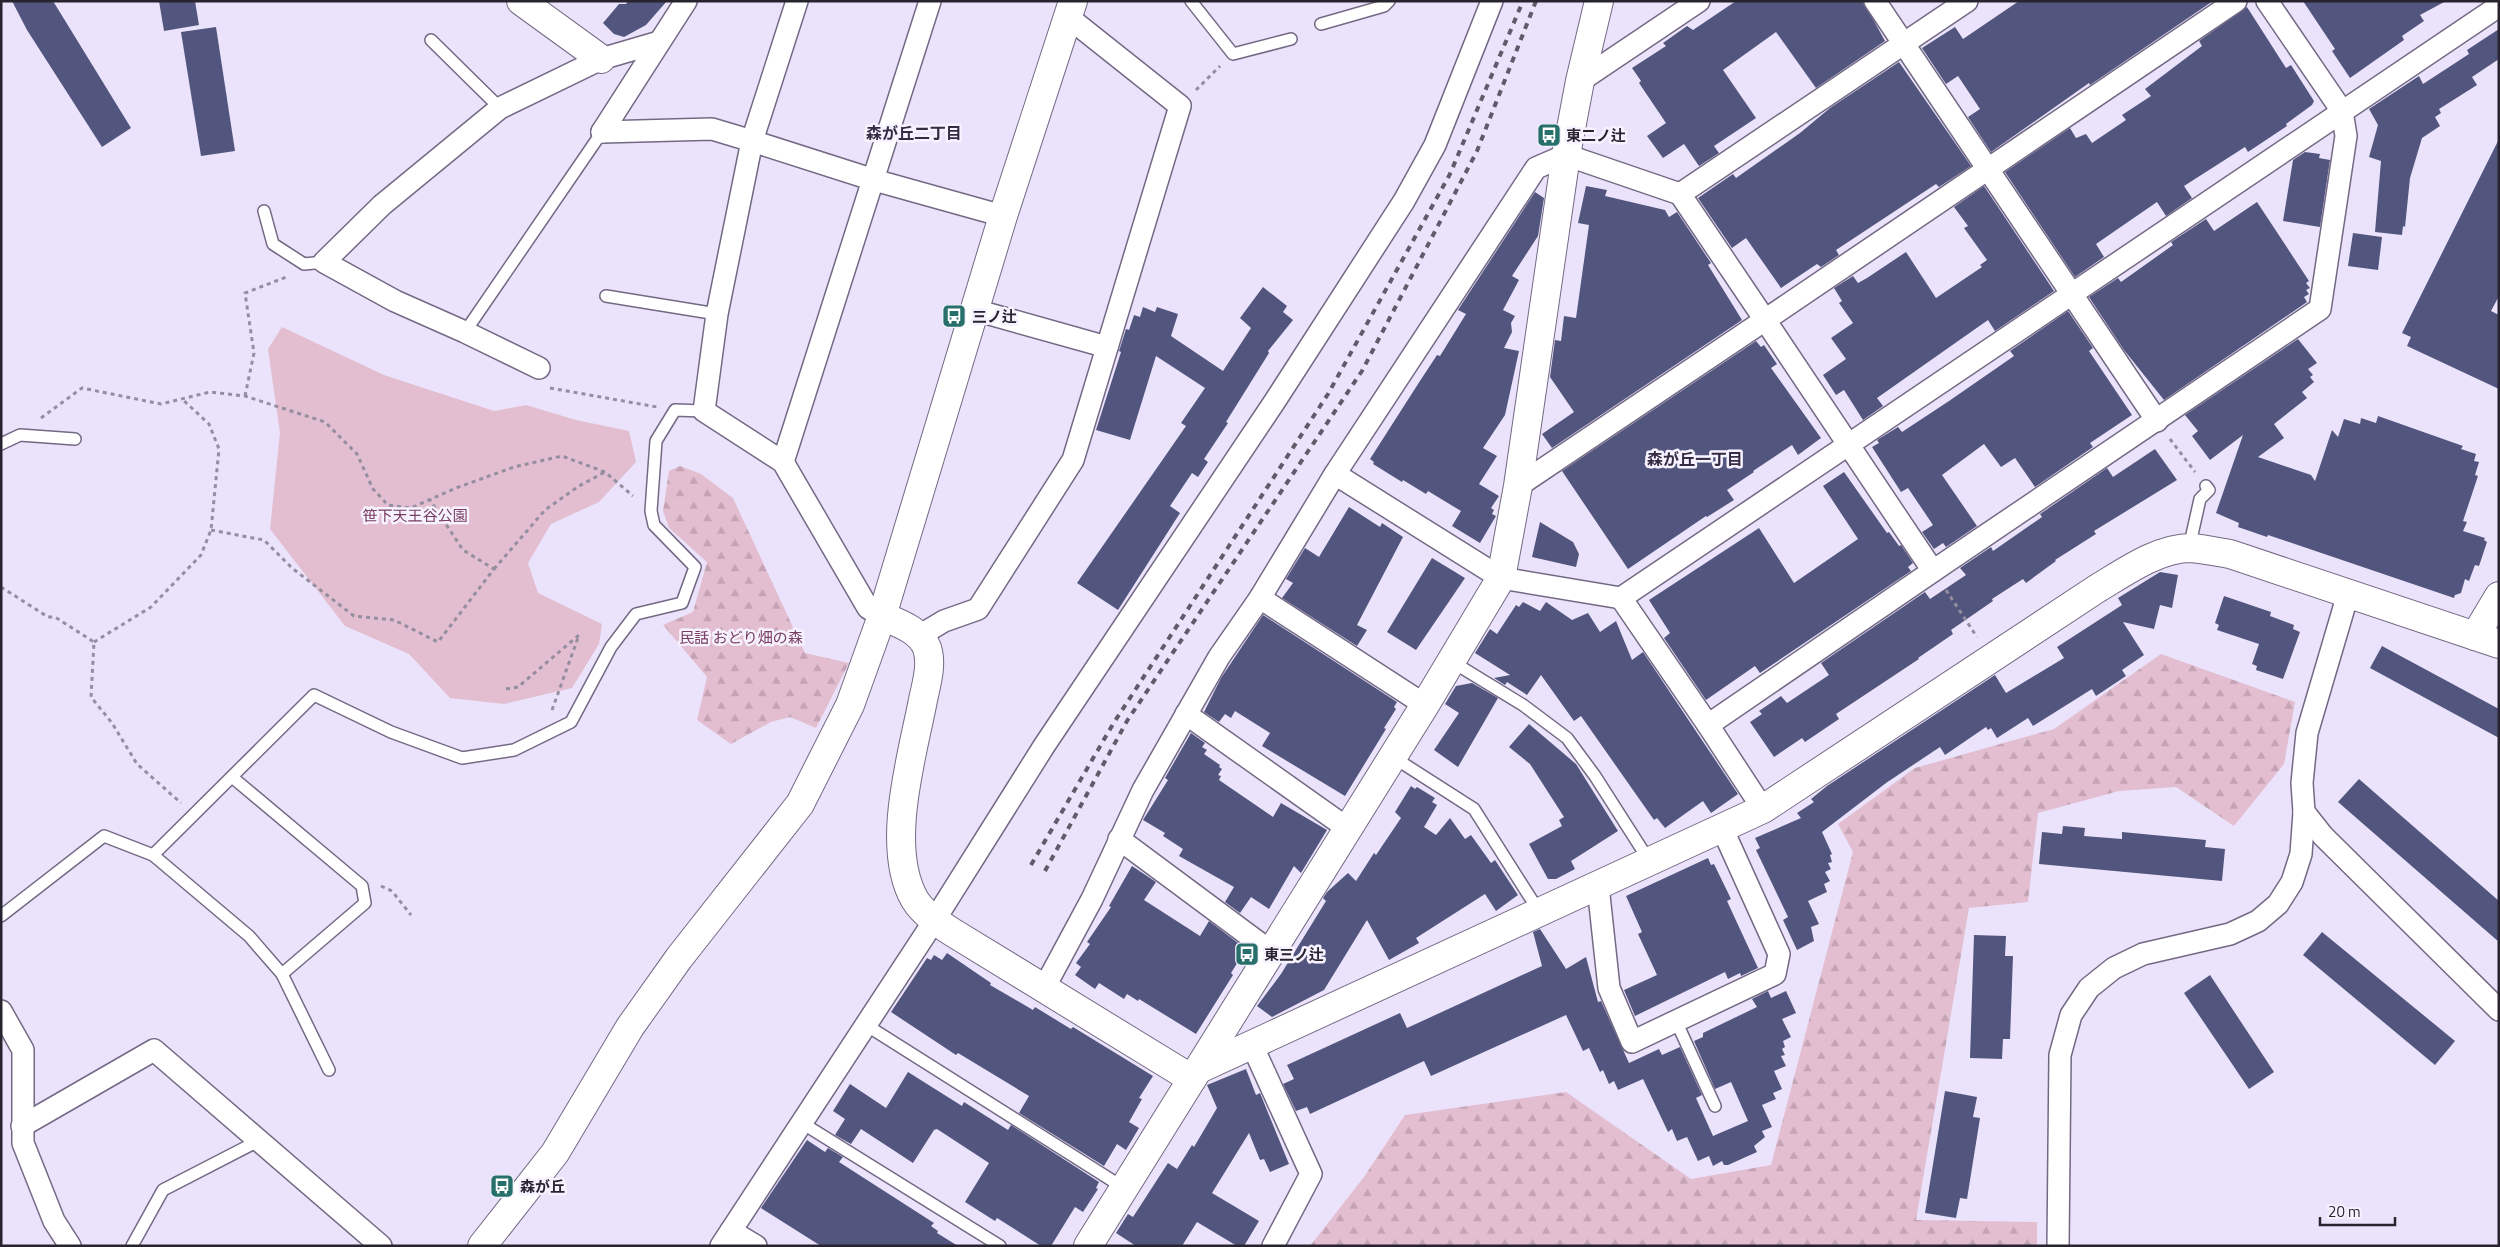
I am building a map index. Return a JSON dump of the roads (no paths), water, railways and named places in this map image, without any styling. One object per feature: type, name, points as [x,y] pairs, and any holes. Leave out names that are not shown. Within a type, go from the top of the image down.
[{"type":"street","points":[[521,1],[600,59]]},
{"type":"street","points":[[602,132],[686,1]]},
{"type":"street","points":[[798,1],[752,140],[717,314],[704,411],[783,462],[868,608],[903,625],[919,636],[927,649],[929,670],[906,787],[901,846],[907,880],[915,899],[934,921],[1043,990],[1195,1074]]},
{"type":"street","points":[[783,462],[930,1]]},
{"type":"street","points":[[756,1246],[726,1238],[934,921],[1044,746],[1275,400],[1404,201],[1435,145],[1492,1]]},
{"type":"street","points":[[1088,1246],[1391,756],[1425,705],[1500,578],[1518,486],[1566,155],[1580,81],[1599,1]]},
{"type":"street","points":[[1580,81],[1699,1]]},
{"type":"street","points":[[1874,1],[2157,421]]},
{"type":"street","points":[[1680,194],[1967,1]]},
{"type":"street","points":[[1518,486],[2236,1]]},
{"type":"street","points":[[1708,725],[2320,309],[2346,136],[2342,111],[2267,1]]},
{"type":"street","points":[[1335,474],[1500,578],[1621,598],[2499,6]]},
{"type":"street","points":[[482,1246],[555,1153],[630,1027],[679,958],[800,804],[850,705],[882,616],[1003,216],[1070,9],[1180,106],[1073,460],[978,609],[944,621],[919,636]]},
{"type":"street","points":[[539,368],[465,332],[395,302],[324,262],[382,205],[500,108],[600,59],[659,42]]},
{"type":"street","points":[[602,132],[712,129],[752,140],[874,180],[1003,216]]},
{"type":"street","points":[[1043,990],[1092,899],[1143,790],[1218,657],[1260,598],[1335,474],[1536,168],[1566,155],[1680,194],[1933,571]]},
{"type":"street","points":[[975,310],[1107,347]]},
{"type":"street","points":[[1195,1074],[1252,1045],[1764,809],[1991,658],[2129,570],[2158,556],[2189,548],[2230,554],[2487,640],[2499,596]]},
{"type":"street","points":[[2058,1246],[2060,1055],[2071,1015],[2089,988],[2114,968],[2143,954],[2230,934],[2258,921],[2278,904],[2292,882],[2302,854],[2304,812],[2302,784],[2308,733],[2348,594]]},
{"type":"street","points":[[1260,598],[1425,705]]},
{"type":"street","points":[[1621,598],[1764,809]]},
{"type":"street","points":[[1186,714],[1347,828]]},
{"type":"street","points":[[2304,812],[2323,836],[2499,1010]]},
{"type":"street","points":[[1598,886],[1609,988],[1632,1042],[1774,974],[1779,954],[1722,828]]},
{"type":"street","points":[[1120,839],[1270,951]]},
{"type":"street","points":[[1,1011],[23,1050],[23,1143],[50,1212],[70,1246]]},
{"type":"street","points":[[1252,1045],[1311,1174],[1272,1246]]},
{"type":"street","points":[[22,1126],[154,1050],[381,1246]]},
{"type":"lane","points":[[1191,1],[1233,54],[1291,39]]},
{"type":"lane","points":[[1321,24],[1384,6],[1389,1]]},
{"type":"lane","points":[[431,40],[500,108]]},
{"type":"lane","points":[[465,332],[602,132]]},
{"type":"lane","points":[[264,211],[273,244],[304,264],[324,262]]},
{"type":"lane","points":[[606,296],[717,314]]},
{"type":"lane","points":[[153,856],[314,696],[391,732],[462,758],[514,750],[561,729],[571,722],[611,647],[636,614],[682,603],[695,567],[654,525],[651,511],[656,441],[675,410],[704,411]]},
{"type":"lane","points":[[1,444],[20,435],[75,439]]},
{"type":"lane","points":[[2189,548],[2200,499],[2209,490],[2206,486]]},
{"type":"lane","points":[[1451,661],[1523,705],[1567,738],[1595,776],[1650,862]]},
{"type":"lane","points":[[1391,756],[1474,809],[1540,913]]},
{"type":"lane","points":[[232,776],[362,886],[366,903],[282,974]]},
{"type":"lane","points":[[1,916],[104,836],[153,856],[249,936],[282,974],[329,1070]]},
{"type":"lane","points":[[1676,1021],[1715,1106]]},
{"type":"lane","points":[[866,1025],[1124,1188]]},
{"type":"lane","points":[[802,1123],[1000,1246]]},
{"type":"lane","points":[[132,1246],[163,1190],[260,1140]]},
{"type":"railway","points":[[1031,865],[1113,724],[1328,394],[1450,174],[1523,1]]},
{"type":"railway","points":[[1045,871],[1127,721],[1362,371],[1477,151],[1536,1]]},
{"type":"place","name":"東二ノ辻","points":[[1549,135]]},
{"type":"place","name":"三ノ辻","points":[[954,316]]},
{"type":"place","name":"東三ノ辻","points":[[1247,954]]},
{"type":"place","name":"森が丘","points":[[502,1186]]},
{"type":"district","name":"森が丘二丁目","points":[[914,133]]},
{"type":"district","name":"森が丘一丁目","points":[[1695,459]]},
{"type":"park label","name":"笹下天王谷公園","points":[[415,515]]},
{"type":"park label","name":"民話 おどり畑の森","points":[[741,637]]}]
